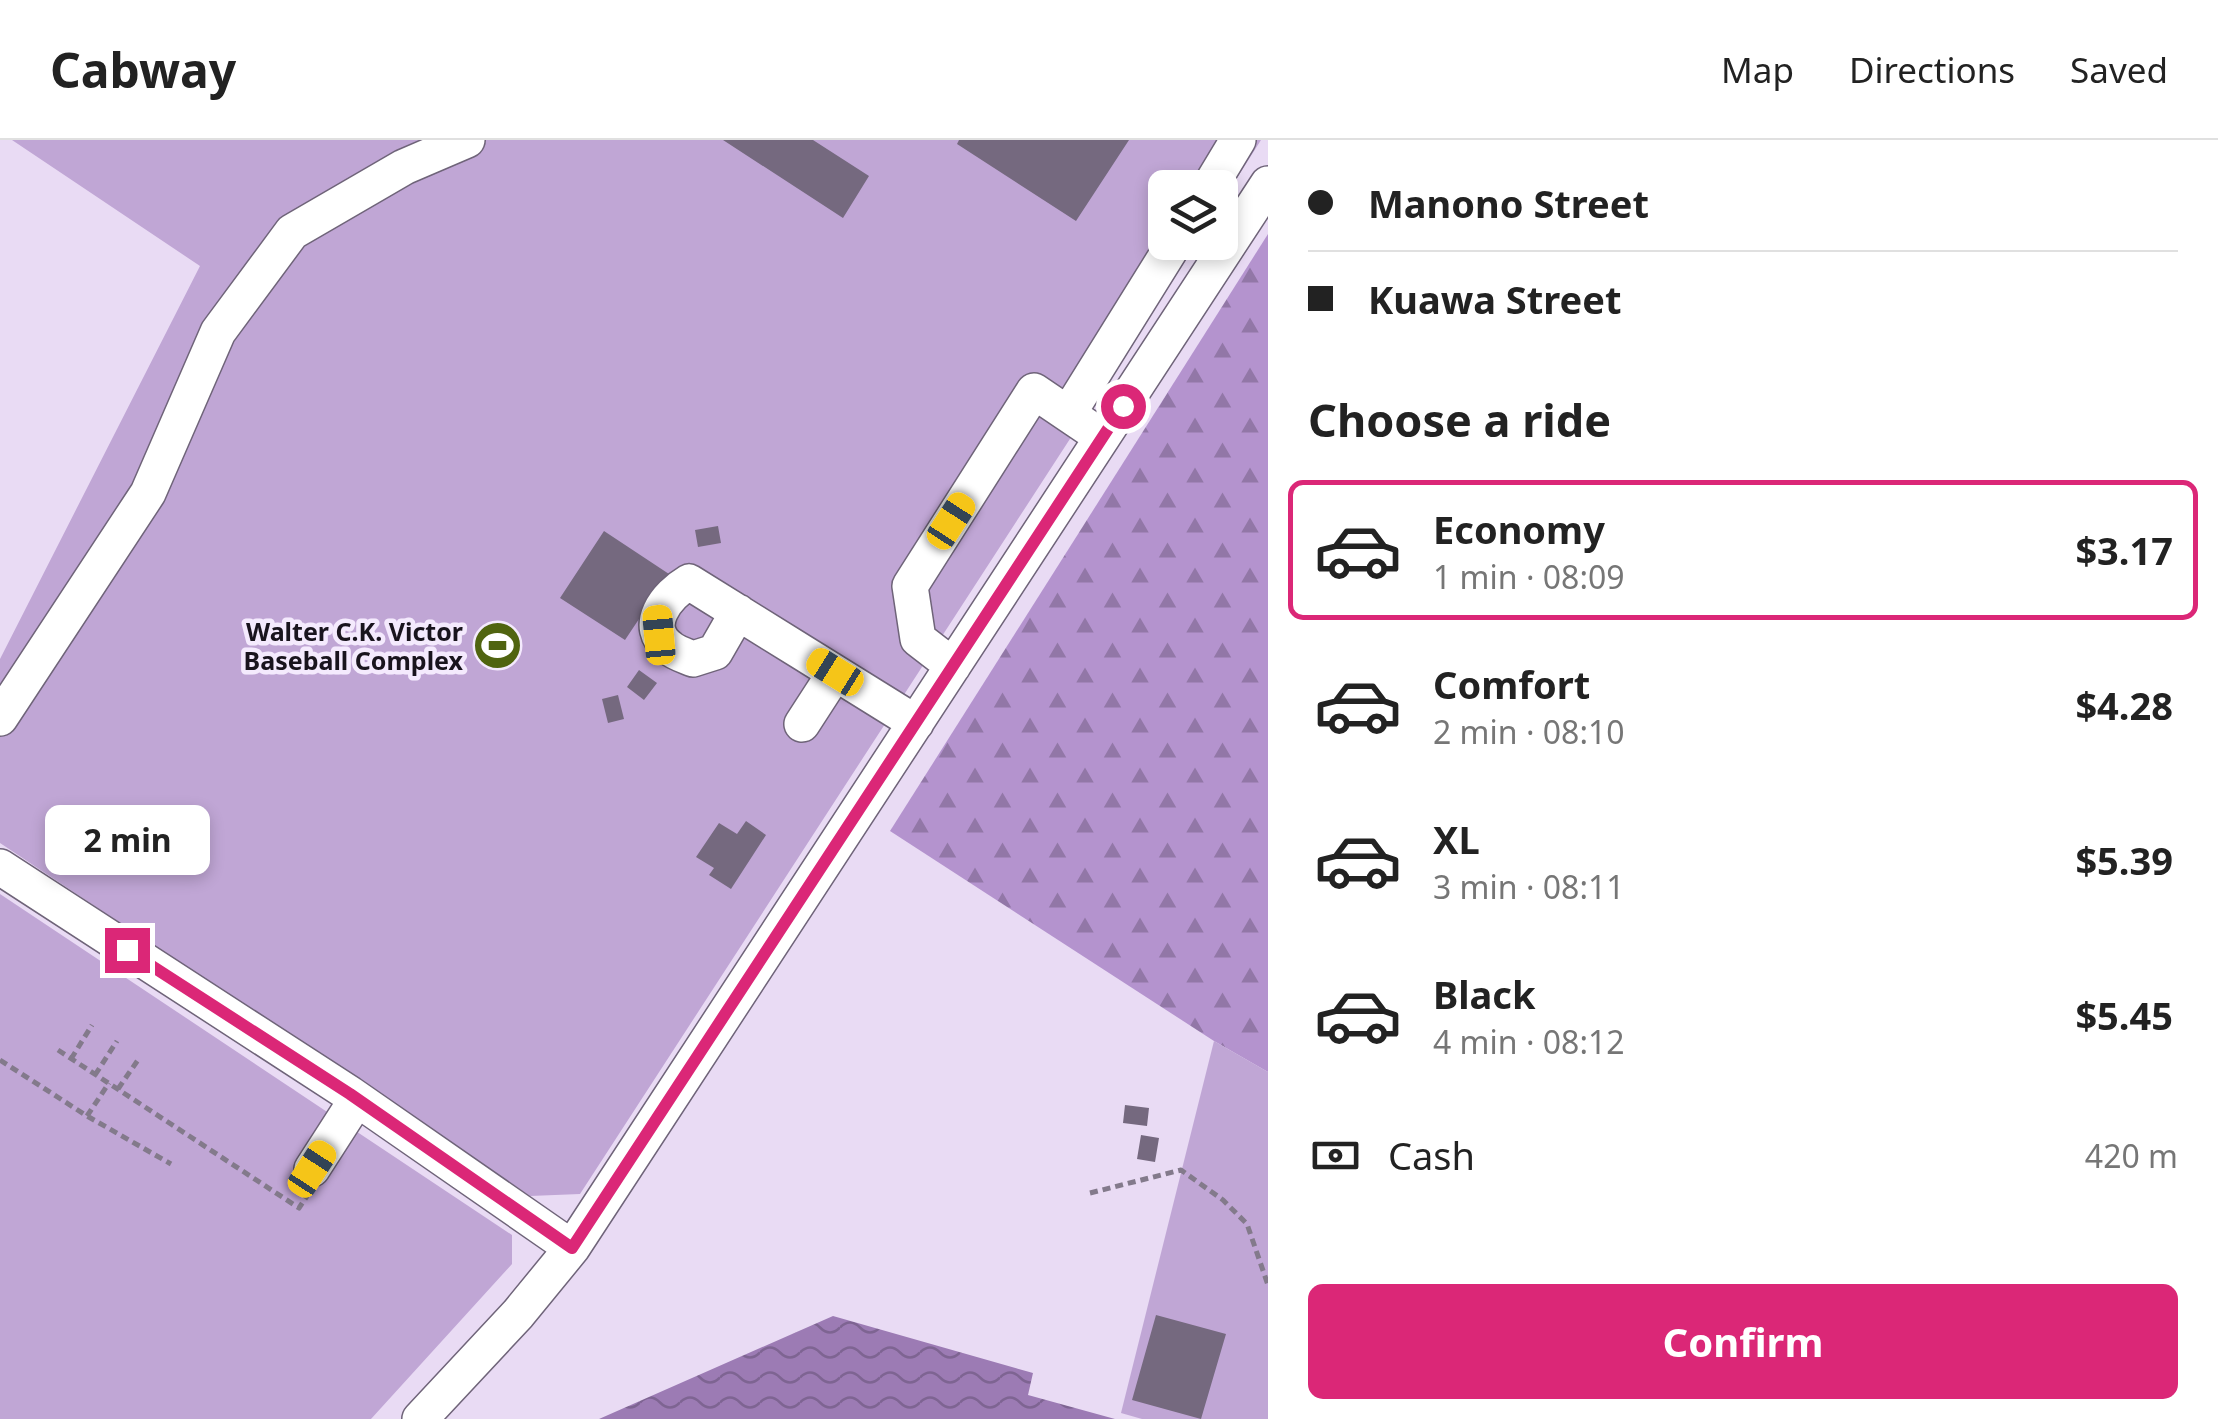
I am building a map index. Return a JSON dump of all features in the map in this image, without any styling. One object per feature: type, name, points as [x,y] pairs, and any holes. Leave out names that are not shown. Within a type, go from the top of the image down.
[{"type":"street","points":[[0,718],[148,493],[218,332],[292,232],[404,167],[467,140]]},
{"type":"street","points":[[1220,170],[1238,140]]},
{"type":"street","points":[[420,1419],[518,1314],[572,1248],[1268,184]]},
{"type":"street","points":[[1068,414],[1164,260]]},
{"type":"street","points":[[953,666],[918,639],[910,586],[1034,391],[1102,438]]},
{"type":"street","points":[[738,612],[916,723]]},
{"type":"street","points":[[802,724],[835,672]]},
{"type":"street","points":[[0,867],[357,1099],[572,1248]]},
{"type":"street","points":[[310,1182],[357,1099]]},
{"type":"path","points":[[71,1059],[92,1025]]},
{"type":"path","points":[[96,1074],[116,1041]]},
{"type":"path","points":[[58,1050],[299,1208],[310,1182]]},
{"type":"path","points":[[118,1090],[140,1056]]},
{"type":"path","points":[[0,1060],[171,1164]]},
{"type":"path","points":[[87,1116],[109,1083]]},
{"type":"path","points":[[1090,1193],[1181,1170],[1247,1224],[1268,1285]]},
{"type":"green space","points":[[1268,234],[1268,1072],[890,831]]},
{"type":"shaded area","name":"Walter C.K. Victor Baseball Complex","points":[[12,140],[1261,140],[1238,176],[1238,170],[1148,170],[1148,260],[1186,260],[580,1194],[530,1196],[0,843],[0,659],[200,266]]},
{"type":"shaded area","points":[[0,894],[512,1235],[512,1264],[371,1419],[0,1419]]},
{"type":"shaded area","points":[[1214,1041],[1268,1072],[1268,1419],[1142,1419],[1121,1413]]},
{"type":"water","points":[[833,1316],[1033,1373],[1028,1395],[1115,1419],[599,1419]]},
{"type":"building","points":[[723,140],[813,140],[869,176],[843,218]]},
{"type":"building","points":[[959,140],[1129,140],[1076,221],[957,144]]},
{"type":"building","points":[[718,526],[721,543],[698,547],[695,530]]},
{"type":"building","points":[[604,531],[669,574],[625,640],[560,598]]},
{"type":"building","points":[[639,670],[657,683],[644,700],[627,687]]},
{"type":"building","points":[[618,695],[624,719],[608,723],[602,699]]},
{"type":"building","points":[[746,821],[766,835],[731,889],[709,875],[714,868],[696,857],[719,823],[737,834]]},
{"type":"building","points":[[1125,1105],[1149,1108],[1147,1126],[1123,1123]]},
{"type":"building","points":[[1141,1135],[1159,1138],[1155,1162],[1137,1159]]},
{"type":"building","points":[[1156,1315],[1226,1334],[1201,1419],[1132,1400]]},
{"type":"place","name":"Walter C.K. Victor Baseball Complex","points":[[498,645]]},
{"type":"route","points":[[127,950],[350,1094],[572,1248],[1123,406]]}]
